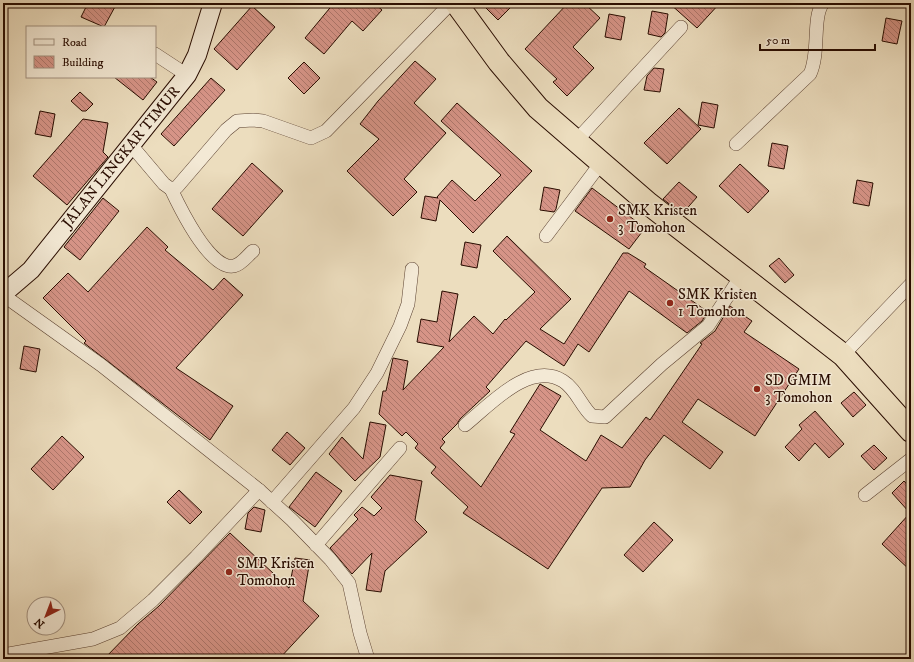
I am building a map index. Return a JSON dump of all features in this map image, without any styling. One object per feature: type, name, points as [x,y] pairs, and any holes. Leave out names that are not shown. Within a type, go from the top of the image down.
[{"type":"highway","points":[[456,3],[499,62],[538,108],[649,204],[843,355],[911,431]]},
{"type":"main road","name":"JALAN LINGKAR TIMUR","points":[[3,294],[31,270],[187,75],[197,55],[212,3]]},
{"type":"street","points":[[171,189],[177,187],[226,130],[238,121],[263,121],[311,138],[326,131],[451,3]]},
{"type":"street","points":[[736,144],[810,74],[814,66],[816,50],[817,17],[823,3]]},
{"type":"street","points":[[576,141],[681,27]]},
{"type":"street","points":[[156,55],[187,75]]},
{"type":"street","points":[[131,145],[164,184],[171,189],[189,227],[206,248],[223,264],[232,267],[240,264],[253,251]]},
{"type":"street","points":[[546,236],[601,163]]},
{"type":"street","points":[[272,502],[354,408],[377,373],[400,326],[408,304],[412,269]]},
{"type":"street","points":[[465,425],[507,390],[528,378],[540,375],[552,376],[563,381],[592,416],[605,417],[662,364],[703,330],[741,276]]},
{"type":"street","points":[[843,355],[911,284]]},
{"type":"street","points":[[3,294],[101,365],[259,490],[316,545],[349,582],[360,633],[368,659]]},
{"type":"street","points":[[316,545],[400,448]]},
{"type":"street","points":[[865,495],[911,459]]},
{"type":"street","points":[[3,655],[93,639],[120,628],[153,600],[259,490]]},
{"type":"building","points":[[88,3],[117,3],[105,26],[81,17]]},
{"type":"building","points":[[334,3],[374,3],[382,10],[363,31],[352,21],[324,54],[305,38]]},
{"type":"building","points":[[481,3],[515,3],[498,20]]},
{"type":"building","points":[[568,3],[584,3],[600,18],[573,47],[594,68],[567,96],[553,82],[557,79],[525,49]]},
{"type":"building","points":[[669,3],[720,3],[697,28]]},
{"type":"building","points":[[252,6],[275,27],[237,70],[214,49]]},
{"type":"building","points":[[652,11],[668,14],[665,33],[661,37],[648,34]]},
{"type":"building","points":[[609,14],[625,17],[621,40],[605,37]]},
{"type":"building","points":[[886,18],[902,21],[897,44],[882,41]]},
{"type":"building","points":[[415,61],[436,79],[414,103],[446,133],[404,179],[417,192],[393,216],[347,171],[379,139],[360,124],[378,101]]},
{"type":"building","points":[[304,62],[320,78],[304,94],[288,78]]},
{"type":"building","points":[[654,68],[664,69],[660,92],[644,90],[647,76]]},
{"type":"building","points":[[115,78],[151,78],[157,82],[143,100]]},
{"type":"building","points":[[211,78],[225,90],[174,146],[161,134]]},
{"type":"building","points":[[80,92],[93,104],[86,111],[82,111],[71,101]]},
{"type":"building","points":[[702,102],[718,105],[714,128],[698,125]]},
{"type":"building","points":[[457,103],[532,171],[473,233],[440,200],[436,221],[421,218],[425,196],[438,198],[437,197],[452,180],[475,201],[501,175],[441,121]]},
{"type":"building","points":[[679,108],[701,129],[667,164],[644,143]]},
{"type":"building","points":[[40,111],[55,114],[51,137],[35,134]]},
{"type":"building","points":[[83,119],[108,123],[103,152],[108,157],[67,205],[33,176]]},
{"type":"building","points":[[772,143],[788,146],[784,169],[768,166]]},
{"type":"building","points":[[252,163],[283,191],[243,236],[212,209]]},
{"type":"building","points":[[740,164],[769,191],[748,213],[719,186]]},
{"type":"building","points":[[857,180],[873,183],[869,206],[853,203]]},
{"type":"building","points":[[679,182],[697,197],[682,214],[663,199]]},
{"type":"building","points":[[544,187],[560,190],[554,212],[540,210]]},
{"type":"building","name":"SMK Kristen 3 Tomohon","points":[[592,188],[645,228],[629,249],[575,211]]},
{"type":"building","points":[[103,198],[119,211],[80,260],[64,247]]},
{"type":"building","points":[[147,227],[168,247],[165,250],[213,290],[224,278],[243,295],[176,368],[233,406],[210,440],[84,343],[86,341],[43,298],[68,273],[88,292]]},
{"type":"building","points":[[507,236],[571,299],[540,329],[564,344],[623,253],[628,253],[646,264],[644,267],[708,312],[702,321],[687,333],[629,291],[589,352],[578,344],[564,366],[526,341],[486,387],[490,391],[460,419],[442,439],[445,442],[440,448],[481,487],[515,434],[510,432],[540,384],[561,396],[540,430],[586,461],[601,435],[622,448],[646,417],[650,420],[702,344],[700,343],[715,331],[730,306],[752,321],[744,332],[799,369],[755,436],[698,399],[682,422],[723,452],[710,469],[664,435],[645,460],[630,487],[602,488],[548,569],[463,513],[468,507],[431,473],[436,467],[415,448],[418,444],[406,432],[402,436],[379,414],[383,391],[386,391],[393,358],[408,361],[403,390],[444,347],[417,342],[421,319],[437,322],[442,291],[458,294],[449,342],[474,316],[493,334],[505,319],[506,320],[535,292],[493,251]]},
{"type":"building","points":[[465,242],[481,245],[477,268],[461,265]]},
{"type":"building","points":[[779,258],[794,275],[785,283],[769,266]]},
{"type":"building","points":[[24,346],[40,349],[36,372],[20,369]]},
{"type":"building","points":[[854,392],[866,405],[853,417],[841,403]]},
{"type":"building","points":[[815,411],[844,444],[829,458],[815,443],[799,461],[785,447],[802,429],[799,425]]},
{"type":"building","points":[[370,422],[386,425],[380,457],[355,481],[329,454],[342,437],[363,459]]},
{"type":"building","points":[[287,432],[305,448],[290,465],[272,450]]},
{"type":"building","points":[[62,436],[84,457],[53,490],[31,469]]},
{"type":"building","points":[[874,445],[887,458],[874,470],[861,456]]},
{"type":"building","points":[[316,472],[342,491],[315,527],[289,507]]},
{"type":"building","points":[[390,475],[422,481],[415,520],[427,532],[385,571],[381,592],[366,590],[372,553],[352,574],[330,548],[358,519],[354,515],[362,507],[374,516],[382,508],[371,497]]},
{"type":"building","points":[[904,481],[911,489],[911,571],[882,544],[910,513],[892,493]]},
{"type":"building","points":[[179,490],[202,512],[190,524],[167,502]]},
{"type":"building","points":[[254,507],[265,510],[261,532],[245,529],[248,513]]},
{"type":"building","points":[[654,522],[673,540],[643,572],[624,555]]},
{"type":"building","name":"SMP Kristen Tomohon","points":[[230,533],[289,588],[295,558],[310,560],[303,601],[319,616],[279,659],[104,659],[138,624],[159,606]]},
{"type":"place","name":"SMK Kristen 3 Tomohon","points":[[610,219]]},
{"type":"place","name":"SMK Kristen 1 Tomohon","points":[[670,303]]},
{"type":"place","name":"SD GMIM 3 Tomohon","points":[[757,389]]},
{"type":"place","name":"SMP Kristen Tomohon","points":[[229,572]]}]
